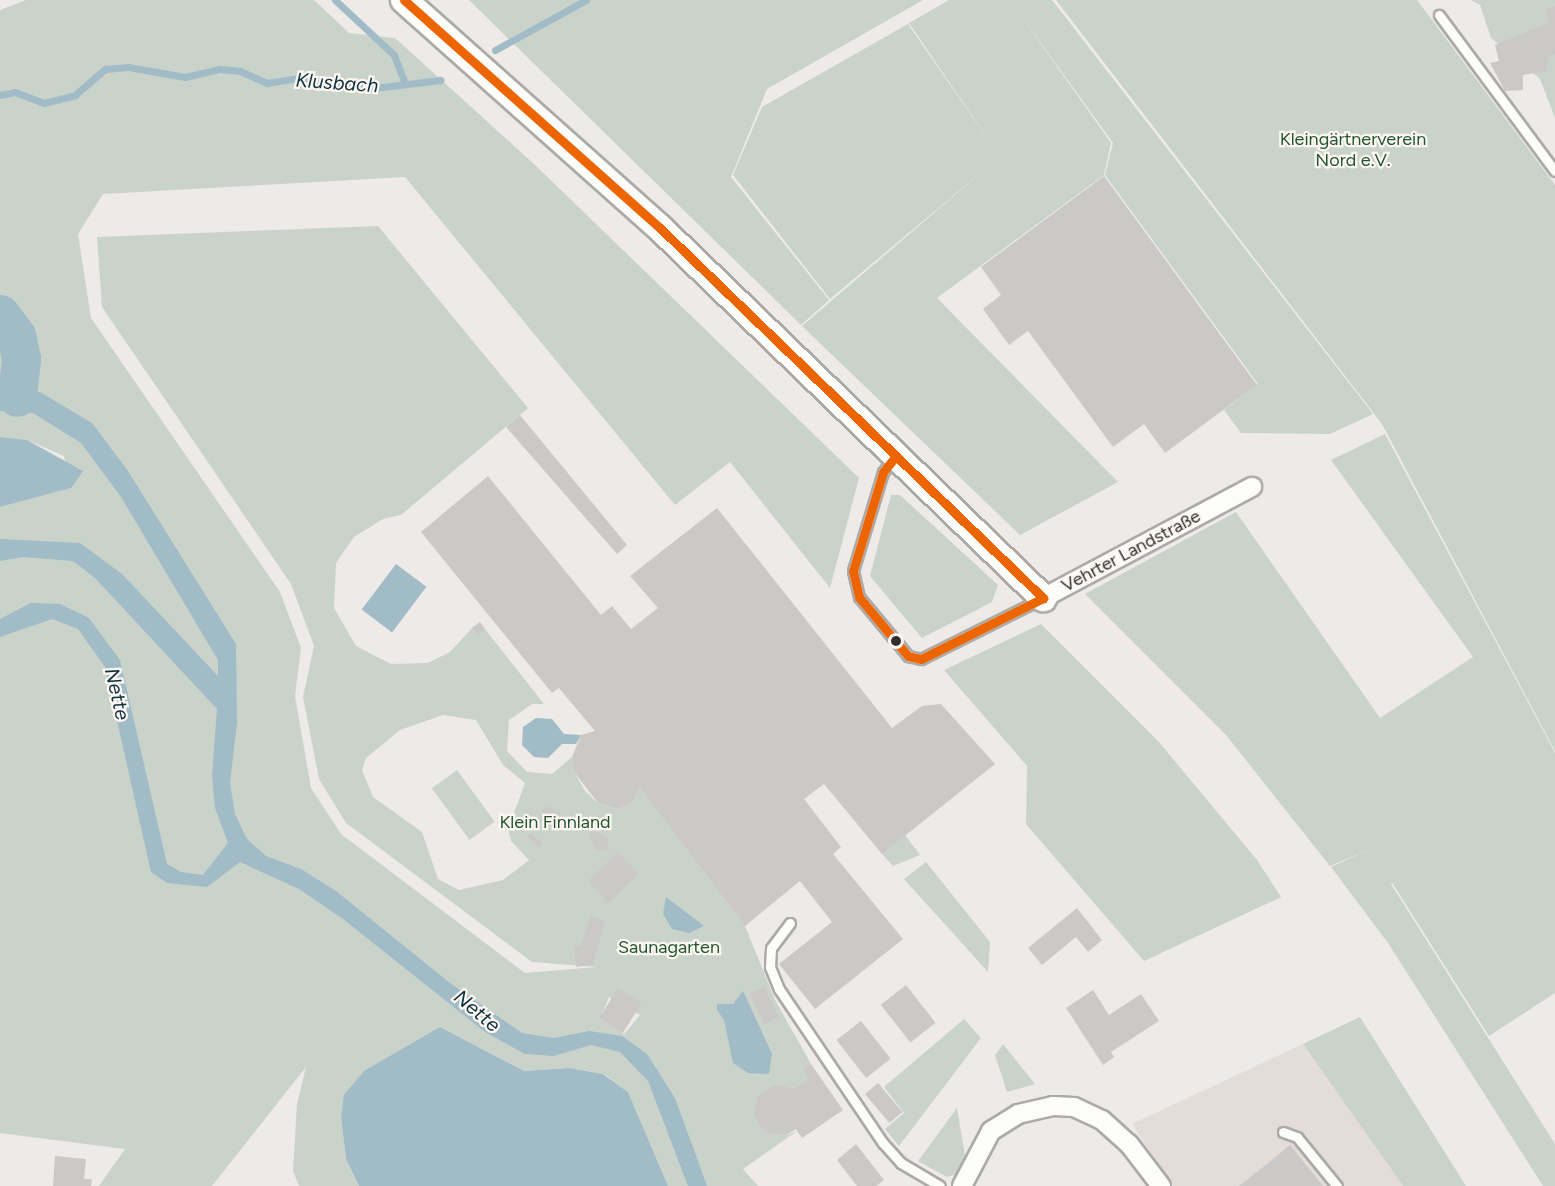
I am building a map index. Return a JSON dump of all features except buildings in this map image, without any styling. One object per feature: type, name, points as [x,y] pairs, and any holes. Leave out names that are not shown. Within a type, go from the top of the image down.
[{"type":"main road","name":"Vehrter Landstraße","points":[[404,0],[440,28],[660,228],[1043,598]]},
{"type":"main road","name":"Vehrter Landstraße","points":[[417,0],[440,28]]},
{"type":"street","name":"Vehrter Landstraße","points":[[1043,598],[1252,487]]},
{"type":"street","points":[[962,1186],[991,1131],[1018,1114],[1053,1106],[1074,1107],[1102,1120],[1129,1144],[1161,1186]]},
{"type":"lane","points":[[1439,15],[1555,171]]},
{"type":"lane","points":[[896,456],[883,472],[853,571],[854,586],[908,656],[921,659],[1043,598]]},
{"type":"lane","points":[[790,923],[771,948],[770,967],[779,989],[883,1143],[901,1163],[940,1186]]},
{"type":"lane","points":[[1283,1132],[1297,1137],[1337,1186]]},
{"type":"shaded area","points":[[1303,1044],[1403,1186],[1173,1186],[1132,1124]]},
{"type":"green space","points":[[26,0],[314,0],[349,33],[395,38],[535,165],[859,478],[830,588],[730,462],[675,505],[405,177],[103,194],[78,234],[91,318],[280,592],[301,648],[295,696],[311,788],[341,834],[525,973],[597,967],[532,962],[346,823],[319,779],[303,697],[314,646],[291,584],[102,307],[97,237],[378,226],[528,408],[401,515],[383,519],[354,537],[336,563],[334,608],[356,646],[391,664],[428,663],[450,652],[472,628],[477,635],[485,629],[544,704],[532,704],[509,720],[507,751],[527,772],[552,774],[572,757],[574,772],[585,791],[598,803],[618,809],[631,804],[640,789],[745,926],[775,1000],[811,1064],[802,1069],[808,1079],[794,1088],[775,1084],[757,1096],[753,1115],[764,1132],[785,1136],[797,1131],[743,1169],[758,1186],[668,1186],[628,1092],[604,1074],[569,1068],[524,1071],[440,1027],[412,1046],[341,1117],[346,1159],[359,1186],[299,1186],[293,1171],[297,1104],[306,1067],[212,1186],[99,1186],[125,1149],[0,1133],[0,507],[71,488],[64,456],[27,440],[0,437],[0,10]],"holes":[[[443,715],[476,720],[503,765],[525,783],[508,829],[511,841],[529,860],[503,880],[459,890],[438,879],[422,832],[373,797],[362,770],[366,758],[400,730]],[[609,997],[640,1015],[624,1034],[600,1019]]]},
{"type":"green space","points":[[469,0],[923,0],[767,89],[731,177],[829,300],[801,325]]},
{"type":"green space","points":[[949,0],[1052,0],[1373,414],[1330,434],[1241,433],[1224,410],[1258,384],[1105,175],[1113,143],[1015,7],[1111,143],[1104,175],[937,298],[1118,482],[1020,535],[802,326],[990,165],[830,299],[733,175],[762,107],[908,24],[1000,157],[909,23]]},
{"type":"green space","name":"Kleingärtnerverein Nord e.V.","points":[[1056,0],[1417,0],[1555,185],[1555,751],[1382,424]]},
{"type":"green space","points":[[1471,0],[1555,0],[1555,118],[1540,79],[1491,38],[1480,5]]},
{"type":"green space","points":[[1385,434],[1555,753],[1555,993],[1489,1036],[1393,884],[1398,881],[1391,884],[1555,1144],[1555,1186],[1543,1186],[1388,943],[1331,867],[1370,849],[1330,866],[1226,735],[1085,594],[1236,512],[1380,718],[1473,657],[1331,460]]},
{"type":"green space","points":[[891,495],[900,495],[998,585],[992,602],[922,638],[870,576]]},
{"type":"green space","points":[[1041,624],[1158,741],[1257,860],[1281,897],[1144,961],[1026,824],[1027,766],[944,670]]},
{"type":"green space","points":[[457,770],[495,822],[470,840],[432,788]]},
{"type":"green space","points":[[905,835],[920,855],[893,866],[882,854]]},
{"type":"green space","points":[[926,862],[990,942],[988,972],[904,879]]},
{"type":"green space","points":[[1360,1017],[1466,1186],[1403,1186],[1303,1044]]},
{"type":"green space","points":[[964,1019],[981,1038],[899,1146],[885,1129],[904,1113],[884,1087]]},
{"type":"green space","points":[[1003,1044],[1035,1084],[1007,1092],[995,1055]]},
{"type":"green space","points":[[957,1108],[965,1155],[957,1174],[947,1177],[918,1161]]},
{"type":"water","name":"Nette","points":[[0,388],[40,392],[92,423],[128,471],[236,644],[237,723],[230,783],[235,814],[247,839],[266,856],[301,869],[336,891],[450,983],[522,1033],[554,1038],[589,1031],[622,1036],[647,1054],[675,1098],[707,1186],[688,1186],[648,1081],[620,1052],[591,1045],[554,1056],[525,1054],[485,1032],[343,919],[299,889],[240,862],[207,887],[167,883],[151,872],[105,667],[78,629],[52,619],[0,637],[0,619],[31,603],[60,604],[89,618],[120,660],[167,864],[181,872],[203,875],[228,843],[215,808],[212,776],[217,709],[95,578],[73,561],[23,557],[0,561],[0,539],[80,543],[122,574],[218,676],[218,660],[121,497],[81,443],[33,413],[0,411]]},
{"type":"water","points":[[0,437],[27,440],[83,471],[71,488],[0,507]]},
{"type":"water","points":[[396,564],[426,587],[392,632],[362,610]]},
{"type":"water","points":[[536,718],[552,719],[564,734],[581,735],[576,744],[562,744],[548,758],[534,757],[522,745],[523,727]]},
{"type":"water","points":[[666,897],[704,926],[689,933],[672,929],[663,914]]},
{"type":"water","points":[[743,991],[772,1054],[769,1074],[748,1073],[733,1063],[724,1020],[717,1010],[717,1004],[733,1004]]},
{"type":"water","points":[[440,1027],[524,1071],[569,1068],[603,1074],[628,1092],[668,1186],[359,1186],[346,1159],[341,1117],[344,1095],[364,1071]]},
{"type":"waterway","points":[[335,0],[394,55],[405,84]]},
{"type":"waterway","name":"Klusbach","points":[[495,50],[586,0]]},
{"type":"waterway","name":"Klusbach","points":[[0,95],[15,92],[44,103],[75,95],[105,69],[128,67],[185,77],[220,69],[240,71],[267,83],[298,78],[366,89],[440,80]]},
{"type":"waterway","name":"Klusbach","points":[[0,314],[16,335],[21,358],[17,397]]},
{"type":"transit line","points":[[404,0],[660,228],[1043,598],[921,659],[908,656],[859,597],[853,571],[883,472],[896,456]]},
{"type":"park label","name":"Klein Finnland","points":[[555,822]]},
{"type":"park label","name":"Saunagarten","points":[[669,947]]}]
